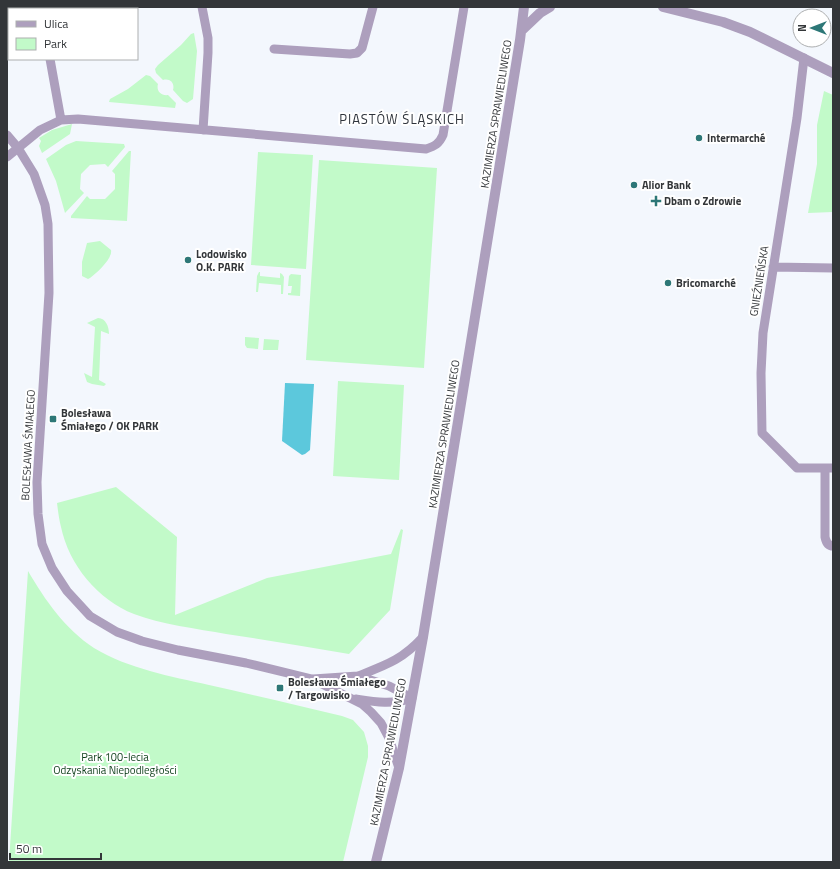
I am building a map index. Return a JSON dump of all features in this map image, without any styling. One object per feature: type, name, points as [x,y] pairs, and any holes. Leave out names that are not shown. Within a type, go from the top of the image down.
[{"type":"street","points":[[202,7],[208,38],[203,130]]},
{"type":"street","points":[[274,49],[350,54],[357,53],[362,48],[373,7]]},
{"type":"street","points":[[7,157],[40,130],[61,120],[90,119],[414,149],[434,147],[440,142],[443,135],[464,7]]},
{"type":"street","name":"KAZIMIERZA SPRAWIEDLIWEGO","points":[[376,862],[399,768],[423,637],[522,30],[524,7]]},
{"type":"street","points":[[522,30],[540,13],[550,7]]},
{"type":"street","points":[[663,7],[724,22],[750,32],[833,73]]},
{"type":"street","name":"GNIEŹNIEŃSKA","points":[[804,58],[797,118],[764,322],[762,346],[762,433],[798,468],[829,468],[825,537],[826,543],[833,546]]},
{"type":"street","points":[[50,60],[61,120]]},
{"type":"street","name":"BOLESŁAWA ŚMIAŁEGO","points":[[7,135],[18,148],[34,174],[45,205],[48,224],[49,293],[37,482],[38,514],[42,544],[52,568],[67,591],[90,616],[117,632],[142,641],[178,650],[246,663],[312,679],[362,704],[381,723],[389,738],[399,768]]},
{"type":"street","points":[[773,267],[833,268]]},
{"type":"street","name":"BOLESŁAWA ŚMIAŁEGO","points":[[312,679],[358,676],[393,663],[410,650],[423,637]]},
{"type":"street","name":"BOLESŁAWA ŚMIAŁEGO","points":[[358,676],[389,686],[412,698]]},
{"type":"street","name":"BOLESŁAWA ŚMIAŁEGO","points":[[350,698],[398,703],[412,698]]},
{"type":"green space","points":[[194,33],[197,51],[193,99],[187,103],[183,101],[173,90],[173,85],[171,82],[168,80],[163,80],[156,73],[155,69],[191,34]]},
{"type":"green space","points":[[146,75],[150,76],[158,84],[158,89],[163,95],[168,95],[176,103],[175,108],[109,102],[110,99],[128,89]]},
{"type":"green space","points":[[824,91],[833,95],[833,212],[808,213],[817,164],[817,125]]},
{"type":"green space","points":[[72,124],[70,134],[42,153],[39,146],[41,141],[39,138],[52,130]]},
{"type":"green space","points":[[76,141],[124,144],[125,147],[108,167],[105,164],[90,165],[81,174],[80,189],[84,193],[65,213],[56,181],[46,159],[66,145]]},
{"type":"green space","points":[[129,151],[131,151],[127,221],[71,218],[87,196],[90,199],[105,199],[115,189],[115,174],[112,171]]},
{"type":"green space","points":[[258,152],[313,155],[306,269],[251,265]]},
{"type":"green space","points":[[319,160],[437,168],[424,368],[306,360]]},
{"type":"green space","points":[[100,241],[111,250],[110,257],[97,273],[88,279],[82,276],[82,262],[87,243]]},
{"type":"green space","points":[[259,272],[260,276],[280,278],[280,273],[282,274],[284,277],[283,294],[281,294],[281,285],[259,283],[258,292],[256,292],[257,276]]},
{"type":"green space","points":[[291,274],[301,275],[300,296],[288,295],[288,293],[291,293],[292,286],[288,286],[289,276]]},
{"type":"green space","points":[[98,318],[105,321],[109,331],[109,334],[101,331],[99,380],[106,384],[104,386],[87,382],[84,373],[92,377],[95,327],[87,323]]},
{"type":"green space","points":[[245,337],[259,338],[258,349],[247,348],[245,345]]},
{"type":"green space","points":[[264,339],[279,340],[278,350],[263,350]]},
{"type":"green space","points":[[338,381],[404,385],[399,480],[333,476]]},
{"type":"green space","points":[[116,487],[177,537],[175,615],[267,578],[391,554],[401,529],[403,530],[390,610],[349,654],[179,626],[155,621],[134,614],[109,600],[87,580],[78,568],[65,541],[58,512],[57,503]]},
{"type":"green space","name":"Park 100-lecia Odzyskania Niepodległości","points":[[28,571],[41,593],[65,623],[94,648],[107,655],[135,667],[150,671],[342,716],[353,720],[364,732],[368,746],[368,757],[343,862],[9,862]]},
{"type":"water","points":[[285,383],[314,384],[310,450],[302,455],[282,441]]},
{"type":"place","name":"Intermarché","points":[[699,138]]},
{"type":"place","name":"Alior Bank","points":[[634,185]]},
{"type":"place","name":"Dbam o Zdrowie","points":[[656,201]]},
{"type":"place","name":"Lodowisko O.K. PARK","points":[[188,260]]},
{"type":"place","name":"Bricomarché","points":[[668,283]]},
{"type":"place","name":"Bolesława Śmiałego / OK PARK","points":[[53,419]]},
{"type":"place","name":"Bolesława Śmiałego / Targowisko","points":[[280,688]]},
{"type":"district","name":"PIASTÓW ŚLĄSKICH","points":[[402,119]]}]
